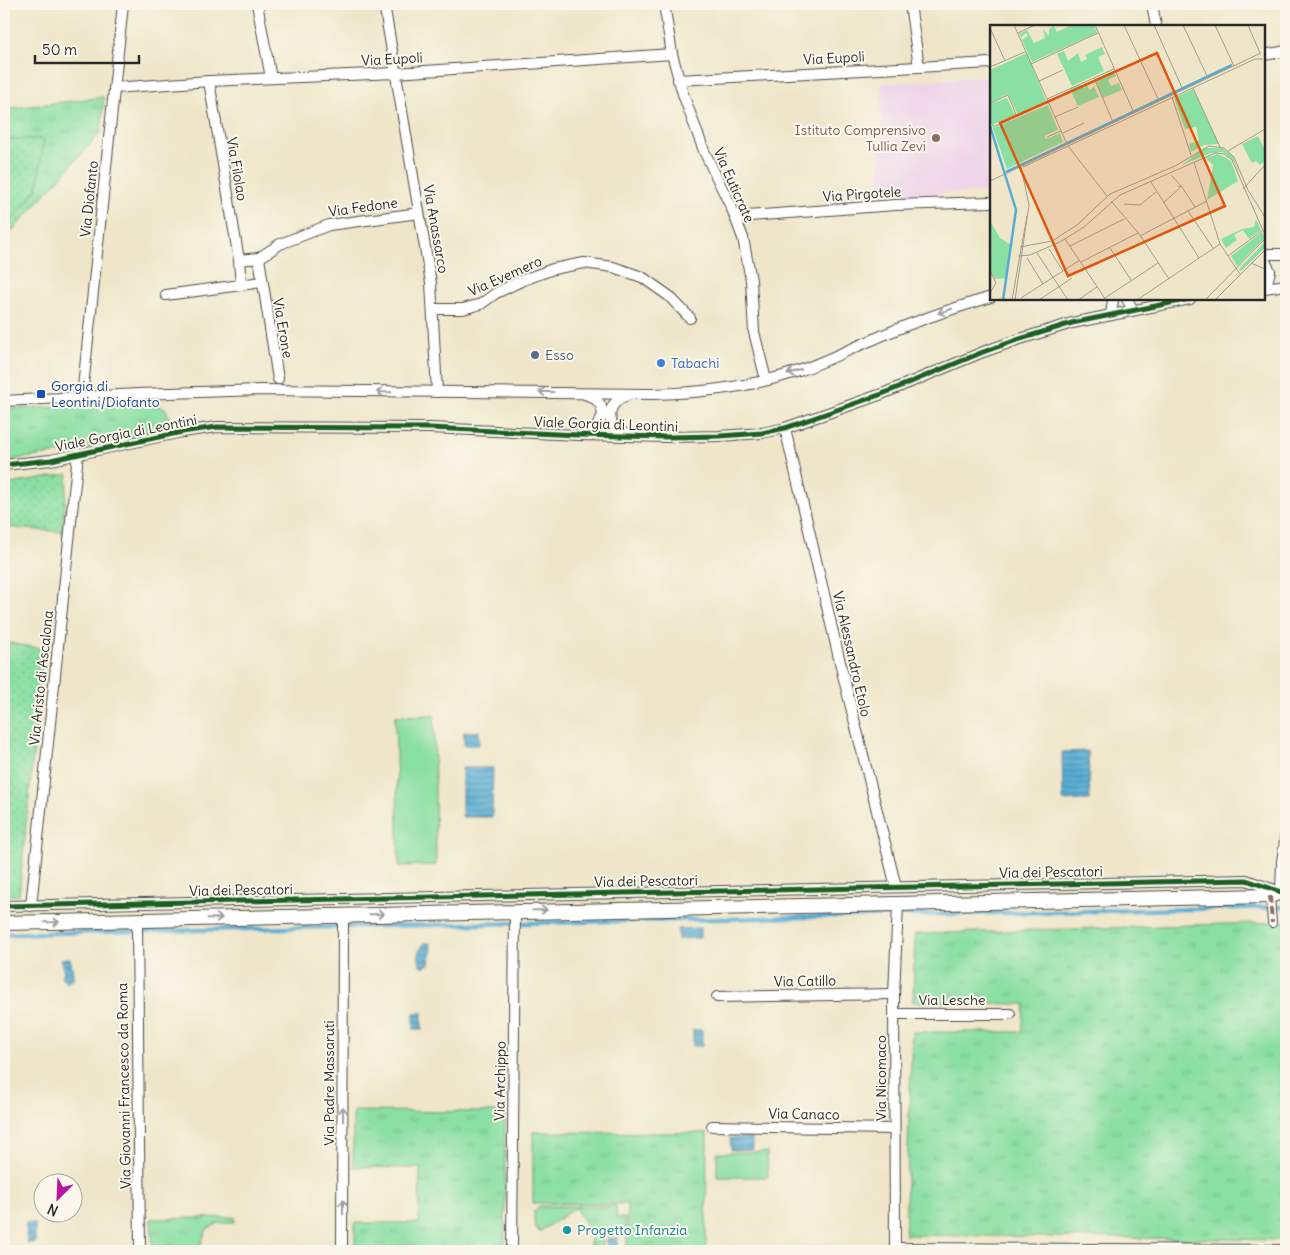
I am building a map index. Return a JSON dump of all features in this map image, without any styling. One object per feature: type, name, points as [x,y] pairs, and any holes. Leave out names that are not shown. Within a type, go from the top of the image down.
[{"type":"street","name":"Via Diofanto","points":[[82,397],[123,4]]},
{"type":"street","points":[[257,4],[271,78]]},
{"type":"street","name":"Via Anassarco","points":[[384,4],[432,283],[437,392]]},
{"type":"street","name":"Via Euticrate","points":[[664,4],[678,80],[704,150],[735,217],[742,238],[749,270],[754,326],[766,380]]},
{"type":"street","points":[[910,4],[919,67]]},
{"type":"street","points":[[1152,4],[1156,25]]},
{"type":"street","points":[[1265,55],[1286,51]]},
{"type":"street","name":"Via Eupoli","points":[[114,88],[672,54]]},
{"type":"street","name":"Via Eupoli","points":[[678,80],[990,63]]},
{"type":"street","name":"Via Filolao","points":[[209,81],[239,260],[241,285]]},
{"type":"street","name":"Via Pirgotele","points":[[735,217],[895,205],[990,202]]},
{"type":"street","name":"Via Fedone","points":[[258,258],[280,244],[329,225],[420,213]]},
{"type":"street","points":[[1265,254],[1286,254]]},
{"type":"street","points":[[239,260],[258,258]]},
{"type":"street","name":"Via Erone","points":[[258,258],[278,379]]},
{"type":"street","points":[[1265,261],[1270,271],[1265,287],[1286,286]]},
{"type":"street","name":"Via Evemero","points":[[433,309],[464,309],[481,304],[523,280],[553,269],[584,263],[613,267],[642,277],[669,296],[690,318]]},
{"type":"street","points":[[166,295],[261,282]]},
{"type":"street","name":"Viale Gorgia di Leontini","points":[[4,401],[260,390],[687,393],[766,380],[826,362],[873,339],[920,320],[990,297]]},
{"type":"street","points":[[1111,314],[1112,300]]},
{"type":"street","points":[[1128,300],[1133,310]]},
{"type":"street","name":"Viale Gorgia di Leontini","points":[[4,465],[51,460],[187,431],[224,427],[443,429],[632,436],[755,434],[785,428],[882,394],[999,346],[1072,323],[1185,300]]},
{"type":"street","points":[[578,435],[590,432],[596,428],[603,415],[599,402],[593,397],[581,393]]},
{"type":"street","points":[[631,394],[616,402],[610,413],[611,422],[616,428],[622,433],[632,436]]},
{"type":"street","name":"Via Alessandro Etolo","points":[[785,428],[843,675],[896,887]]},
{"type":"street","name":"Via Aristo di Ascalona","points":[[31,906],[78,454]]},
{"type":"street","points":[[1272,920],[1286,832]]},
{"type":"street","name":"Via dei Pescatori","points":[[4,906],[1246,880],[1277,895]]},
{"type":"street","name":"Via dei Pescatori","points":[[4,923],[137,925],[343,918],[898,907],[1277,895]]},
{"type":"street","name":"Via Nicomaco","points":[[894,1250],[894,994],[898,907]]},
{"type":"street","name":"Via Archippo","points":[[512,1251],[515,914]]},
{"type":"street","name":"Via Padre Massaruti","points":[[342,1251],[343,918]]},
{"type":"street","name":"Via Giovanni Francesco da Roma","points":[[137,925],[140,1251]]},
{"type":"street","name":"Via Catillo","points":[[717,997],[894,994]]},
{"type":"street","name":"Via Lesche","points":[[895,1014],[1010,1014]]},
{"type":"street","name":"Via Canaco","points":[[712,1126],[894,1129]]},
{"type":"street","points":[[894,1250],[1286,1250]]},
{"type":"shaded area","name":"Istituto Comprensivo Tullia Zevi","points":[[990,76],[990,192],[879,195],[882,84]]},
{"type":"green space","points":[[104,97],[101,132],[4,240],[4,109]]},
{"type":"green space","points":[[4,139],[44,139],[37,189],[4,230]]},
{"type":"green space","points":[[153,403],[165,408],[170,418],[168,427],[158,433],[66,452],[4,461],[4,409]]},
{"type":"green space","points":[[68,474],[62,532],[4,527],[4,485]]},
{"type":"green space","points":[[4,642],[44,649],[19,895],[4,896]]},
{"type":"green space","points":[[434,715],[436,865],[399,866],[395,716]]},
{"type":"green space","points":[[1286,922],[1286,1240],[905,1235],[912,1032],[1022,1032],[1025,1004],[913,1002],[915,934]]},
{"type":"green space","points":[[353,1111],[505,1112],[505,1251],[355,1251],[355,1223],[419,1223],[420,1168],[353,1167]]},
{"type":"green space","points":[[533,1132],[707,1133],[706,1251],[627,1251],[627,1204],[533,1203]]},
{"type":"green space","points":[[767,1152],[768,1177],[717,1177],[717,1153]]},
{"type":"green space","points":[[539,1206],[616,1206],[616,1217],[625,1218],[625,1236],[603,1235],[603,1251],[590,1251],[590,1231],[575,1208],[539,1232],[534,1224],[534,1211]]},
{"type":"green space","points":[[235,1217],[235,1222],[219,1223],[207,1229],[198,1251],[153,1251],[151,1219]]},
{"type":"water","points":[[479,731],[479,745],[464,745],[464,732]]},
{"type":"water","points":[[1088,751],[1090,800],[1063,801],[1062,752]]},
{"type":"water","points":[[462,768],[493,768],[492,817],[462,817]]},
{"type":"water","points":[[700,928],[700,938],[678,939],[678,929]]},
{"type":"water","points":[[425,943],[430,943],[432,953],[429,964],[424,967],[420,965],[418,952]]},
{"type":"water","points":[[70,958],[74,978],[67,983],[61,976],[64,972],[60,959]]},
{"type":"water","points":[[414,1013],[422,1013],[422,1029],[414,1029]]},
{"type":"water","points":[[693,1030],[702,1030],[702,1046],[693,1046]]},
{"type":"water","points":[[752,1137],[752,1150],[731,1150],[730,1138]]},
{"type":"water","points":[[26,1223],[35,1223],[35,1243],[27,1243]]},
{"type":"water","points":[[607,1238],[617,1238],[617,1251],[607,1251]]},
{"type":"waterway","points":[[4,934],[1286,907]]},
{"type":"marked path","points":[[1270,896],[1272,923]]},
{"type":"cycle path","points":[[4,465],[51,460],[182,432],[217,427],[430,428],[669,437],[762,433],[785,428],[882,394],[1017,340],[1072,323],[1185,300]]},
{"type":"cycle path","points":[[4,906],[1246,880],[1286,892]]},
{"type":"place","name":"Istituto Comprensivo Tullia Zevi","points":[[936,138]]},
{"type":"place","name":"Esso","points":[[535,355]]},
{"type":"place","name":"Tabachi","points":[[661,363]]},
{"type":"place","name":"Gorgia di Leontini/Diofanto","points":[[41,394]]},
{"type":"place","name":"Progetto Infanzia","points":[[567,1230]]}]
